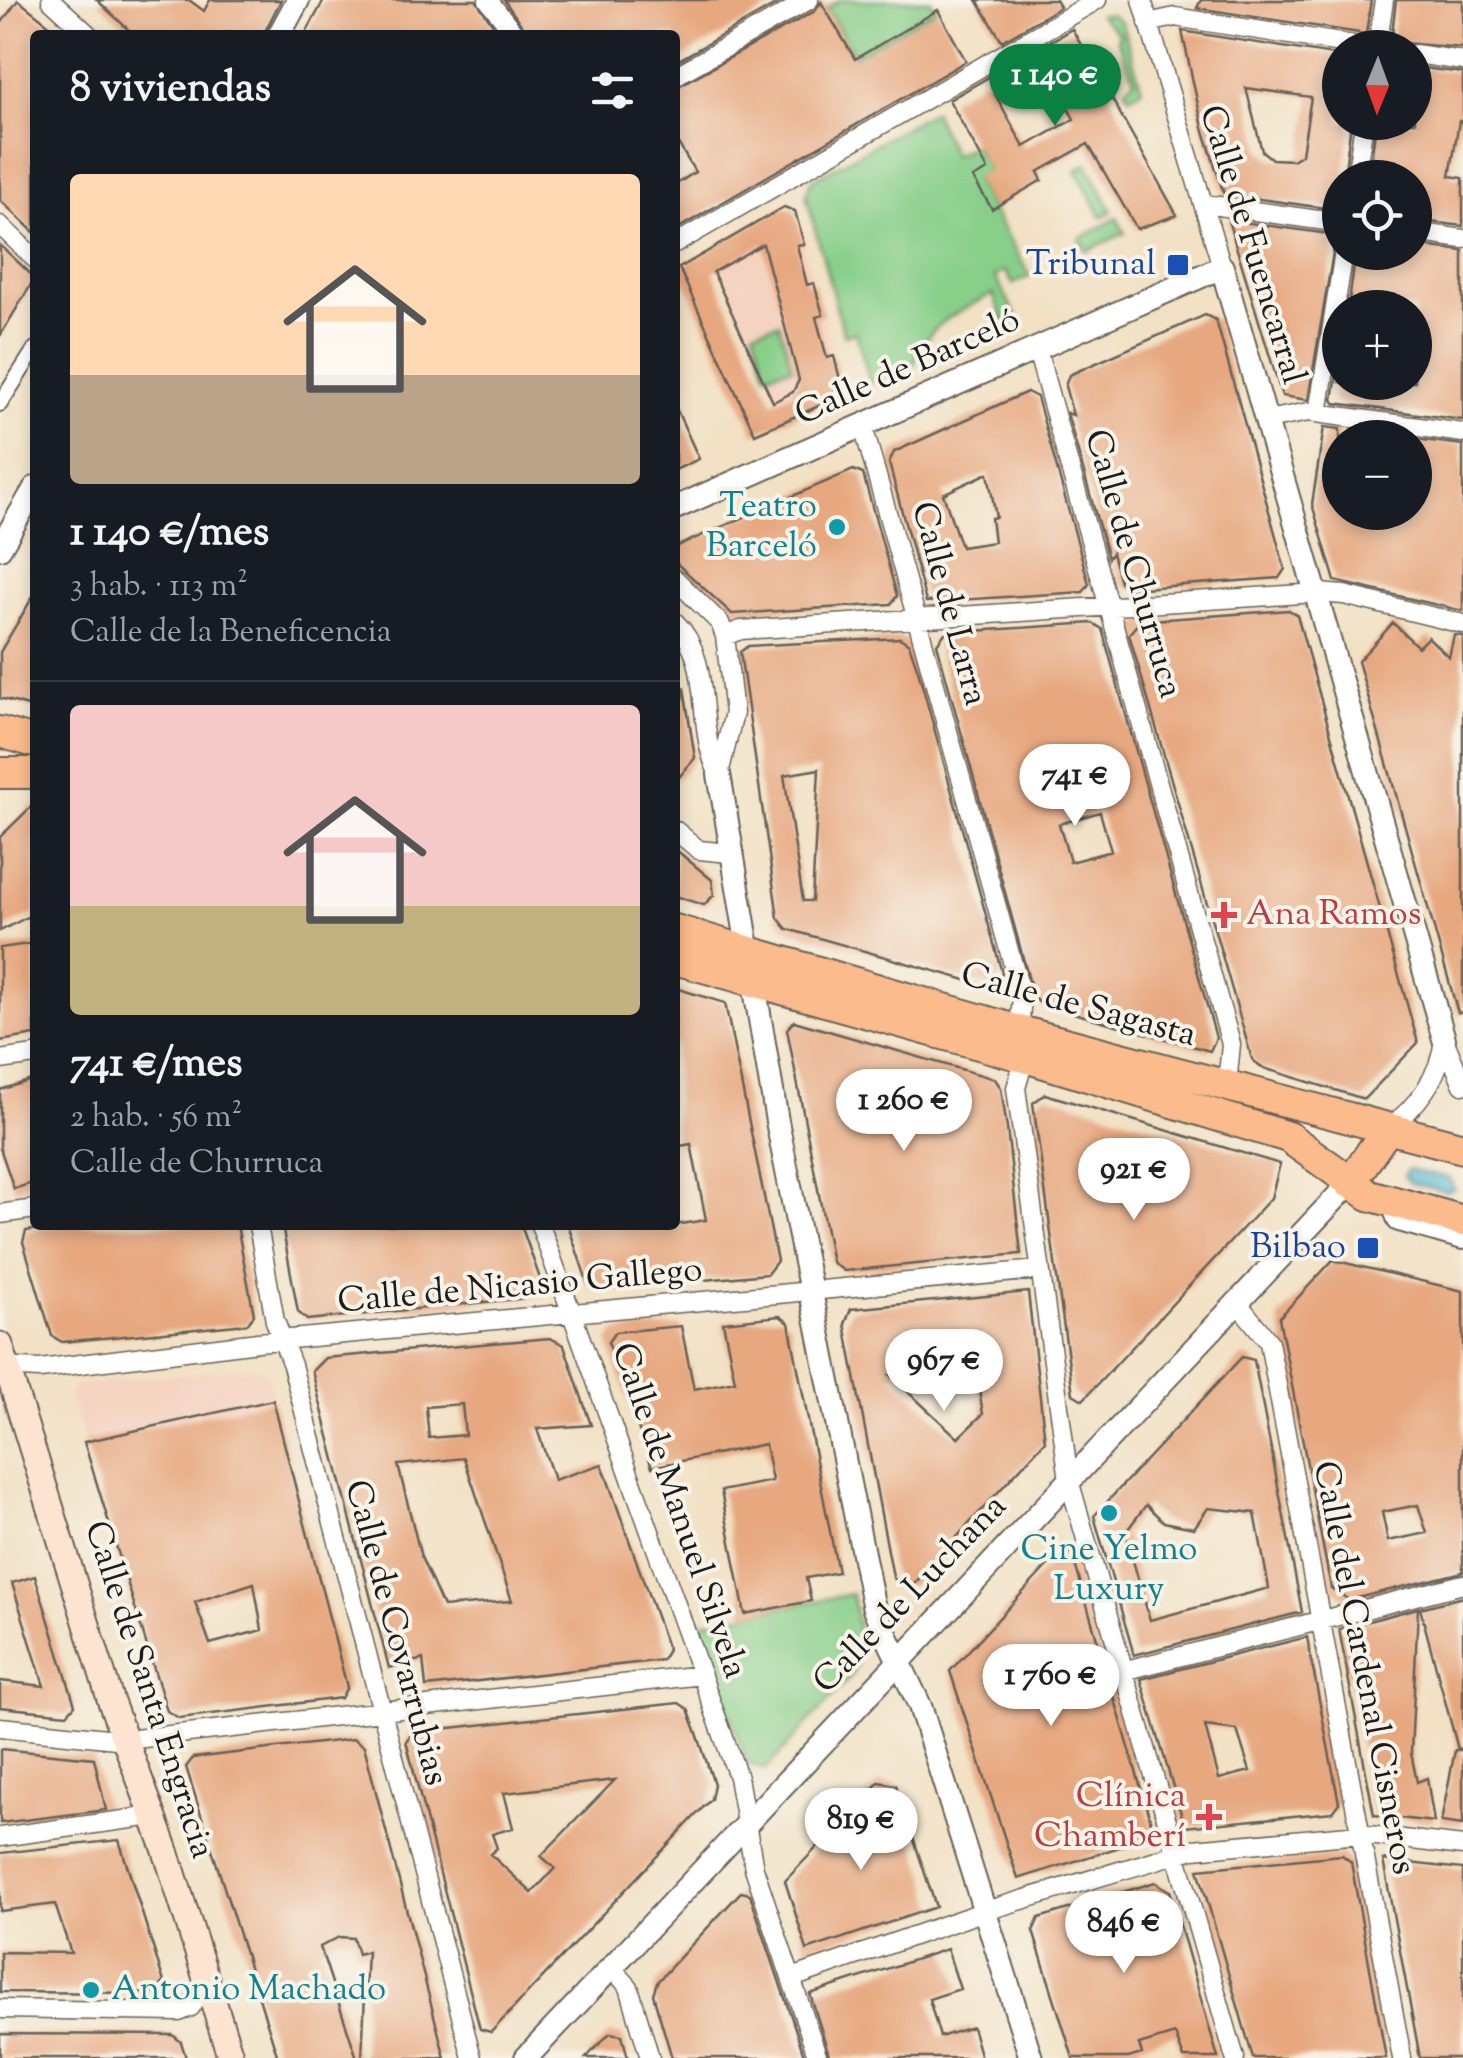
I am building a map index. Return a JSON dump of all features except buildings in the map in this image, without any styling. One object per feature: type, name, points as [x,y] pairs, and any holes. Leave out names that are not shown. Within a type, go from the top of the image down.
[{"type":"main road","points":[[0,732],[30,741]]},
{"type":"main road","points":[[0,773],[30,772]]},
{"type":"main road","name":"Calle de Sagasta","points":[[680,932],[752,965],[1022,1044],[1288,1137],[1350,1183],[1392,1202],[1463,1220]]},
{"type":"main road","name":"Calle de Sagasta","points":[[680,960],[752,965]]},
{"type":"main road","name":"Calle de Sagasta","points":[[1022,1044],[1227,1086],[1463,1148]]},
{"type":"main road","points":[[1350,1183],[1386,1130]]},
{"type":"main road","name":"Calle de Santa Engracia","points":[[3,1360],[231,2058]]},
{"type":"street","points":[[51,0],[84,30]]},
{"type":"street","points":[[282,30],[298,0]]},
{"type":"street","points":[[488,0],[512,30]]},
{"type":"street","points":[[680,73],[809,0]]},
{"type":"street","points":[[680,241],[1097,0]]},
{"type":"street","name":"Calle de Fuencarral","points":[[1142,0],[1454,1038],[1463,1085]]},
{"type":"street","points":[[1378,30],[1384,0]]},
{"type":"street","points":[[1148,23],[1175,16],[1322,40]]},
{"type":"street","points":[[1432,56],[1463,61]]},
{"type":"street","points":[[1204,204],[1322,220]]},
{"type":"street","points":[[0,225],[30,255]]},
{"type":"street","points":[[1432,234],[1463,239]]},
{"type":"street","name":"Calle de Barceló","points":[[680,506],[1222,267]]},
{"type":"street","points":[[1318,413],[1341,270]]},
{"type":"street","name":"Calle de Churruca","points":[[1037,350],[1231,1044],[1227,1086]]},
{"type":"street","points":[[0,404],[30,358]]},
{"type":"street","points":[[1267,420],[1318,413],[1463,433]]},
{"type":"street","name":"Calle de Larra","points":[[863,426],[1022,997],[1022,1044],[1016,1088],[1038,1270],[1070,1480],[1235,2058]]},
{"type":"street","points":[[0,548],[30,497]]},
{"type":"street","points":[[680,584],[720,623],[725,636],[734,720],[719,774]]},
{"type":"street","points":[[725,636],[741,630],[1318,593],[1344,594],[1463,624]]},
{"type":"street","points":[[680,630],[695,654],[712,757],[719,774],[810,1292],[874,1609],[920,1706],[1031,2058]]},
{"type":"street","points":[[680,834],[699,850],[730,853]]},
{"type":"street","points":[[1386,1130],[1408,1113],[1441,1069],[1454,1038]]},
{"type":"street","points":[[0,1060],[30,1056]]},
{"type":"street","name":"Calle de Luchana","points":[[526,2058],[1350,1183]]},
{"type":"street","points":[[1392,1202],[1398,1220],[1463,1238]]},
{"type":"street","points":[[0,1214],[30,1209]]},
{"type":"street","name":"Calle de Covarrubias","points":[[259,1230],[275,1321],[472,2058]]},
{"type":"street","name":"Calle de Manuel Silvela","points":[[542,1230],[738,1778],[754,1868],[818,2058]]},
{"type":"street","name":"Calle de Nicasio Gallego","points":[[3,1360],[40,1369],[283,1340],[1038,1270]]},
{"type":"street","name":"Calle del Cardenal Cisneros","points":[[1236,1301],[1269,1342],[1402,2058]]},
{"type":"street","points":[[1123,1670],[1463,1584]]},
{"type":"street","points":[[0,1728],[126,1740],[702,1675]]},
{"type":"street","points":[[0,1837],[153,1816]]},
{"type":"street","points":[[792,1978],[1175,1853],[1360,1834],[1463,1846]]},
{"type":"street","points":[[612,1967],[629,1987],[650,2058]]},
{"type":"street","points":[[0,2009],[179,2012],[191,2006],[206,1980]]},
{"type":"shaded area","points":[[783,207],[795,211],[842,387],[786,420],[713,248]]},
{"type":"shaded area","points":[[256,1367],[267,1375],[273,1400],[85,1442],[70,1396],[77,1385]]},
{"type":"green space","points":[[840,0],[931,0],[936,9],[855,56],[827,8]]},
{"type":"green space","points":[[1110,14],[1121,22],[1142,89],[1129,96],[1125,89],[1134,80],[1117,39],[1120,35],[1099,15]]},
{"type":"green space","points":[[933,111],[953,155],[974,145],[988,170],[974,179],[1030,276],[1013,284],[1005,271],[995,276],[1017,318],[1005,324],[993,294],[935,329],[914,364],[870,383],[856,332],[844,335],[806,195],[811,181]]},
{"type":"green space","points":[[1087,164],[1112,211],[1102,217],[1076,170]]},
{"type":"green space","points":[[1117,218],[1125,233],[1086,251],[1079,239]]},
{"type":"green space","points":[[779,323],[792,367],[766,373],[754,330]]},
{"type":"green space","points":[[852,1594],[859,1645],[852,1675],[766,1769],[747,1763],[698,1623]]},
{"type":"water","points":[[1409,1169],[1450,1178],[1454,1189],[1446,1192],[1410,1183],[1404,1175]]},
{"type":"place","name":"Tribunal","points":[[1178,265]]},
{"type":"place","name":"Teatro Barceló","points":[[837,527]]},
{"type":"place","name":"Ana Ramos","points":[[1224,915]]},
{"type":"place","name":"Bilbao","points":[[1368,1248]]},
{"type":"place","name":"Cine Yelmo Luxury","points":[[1109,1513]]},
{"type":"place","name":"Clínica Chamberí","points":[[1209,1817]]},
{"type":"place","name":"Antonio Machado","points":[[91,1990]]}]
